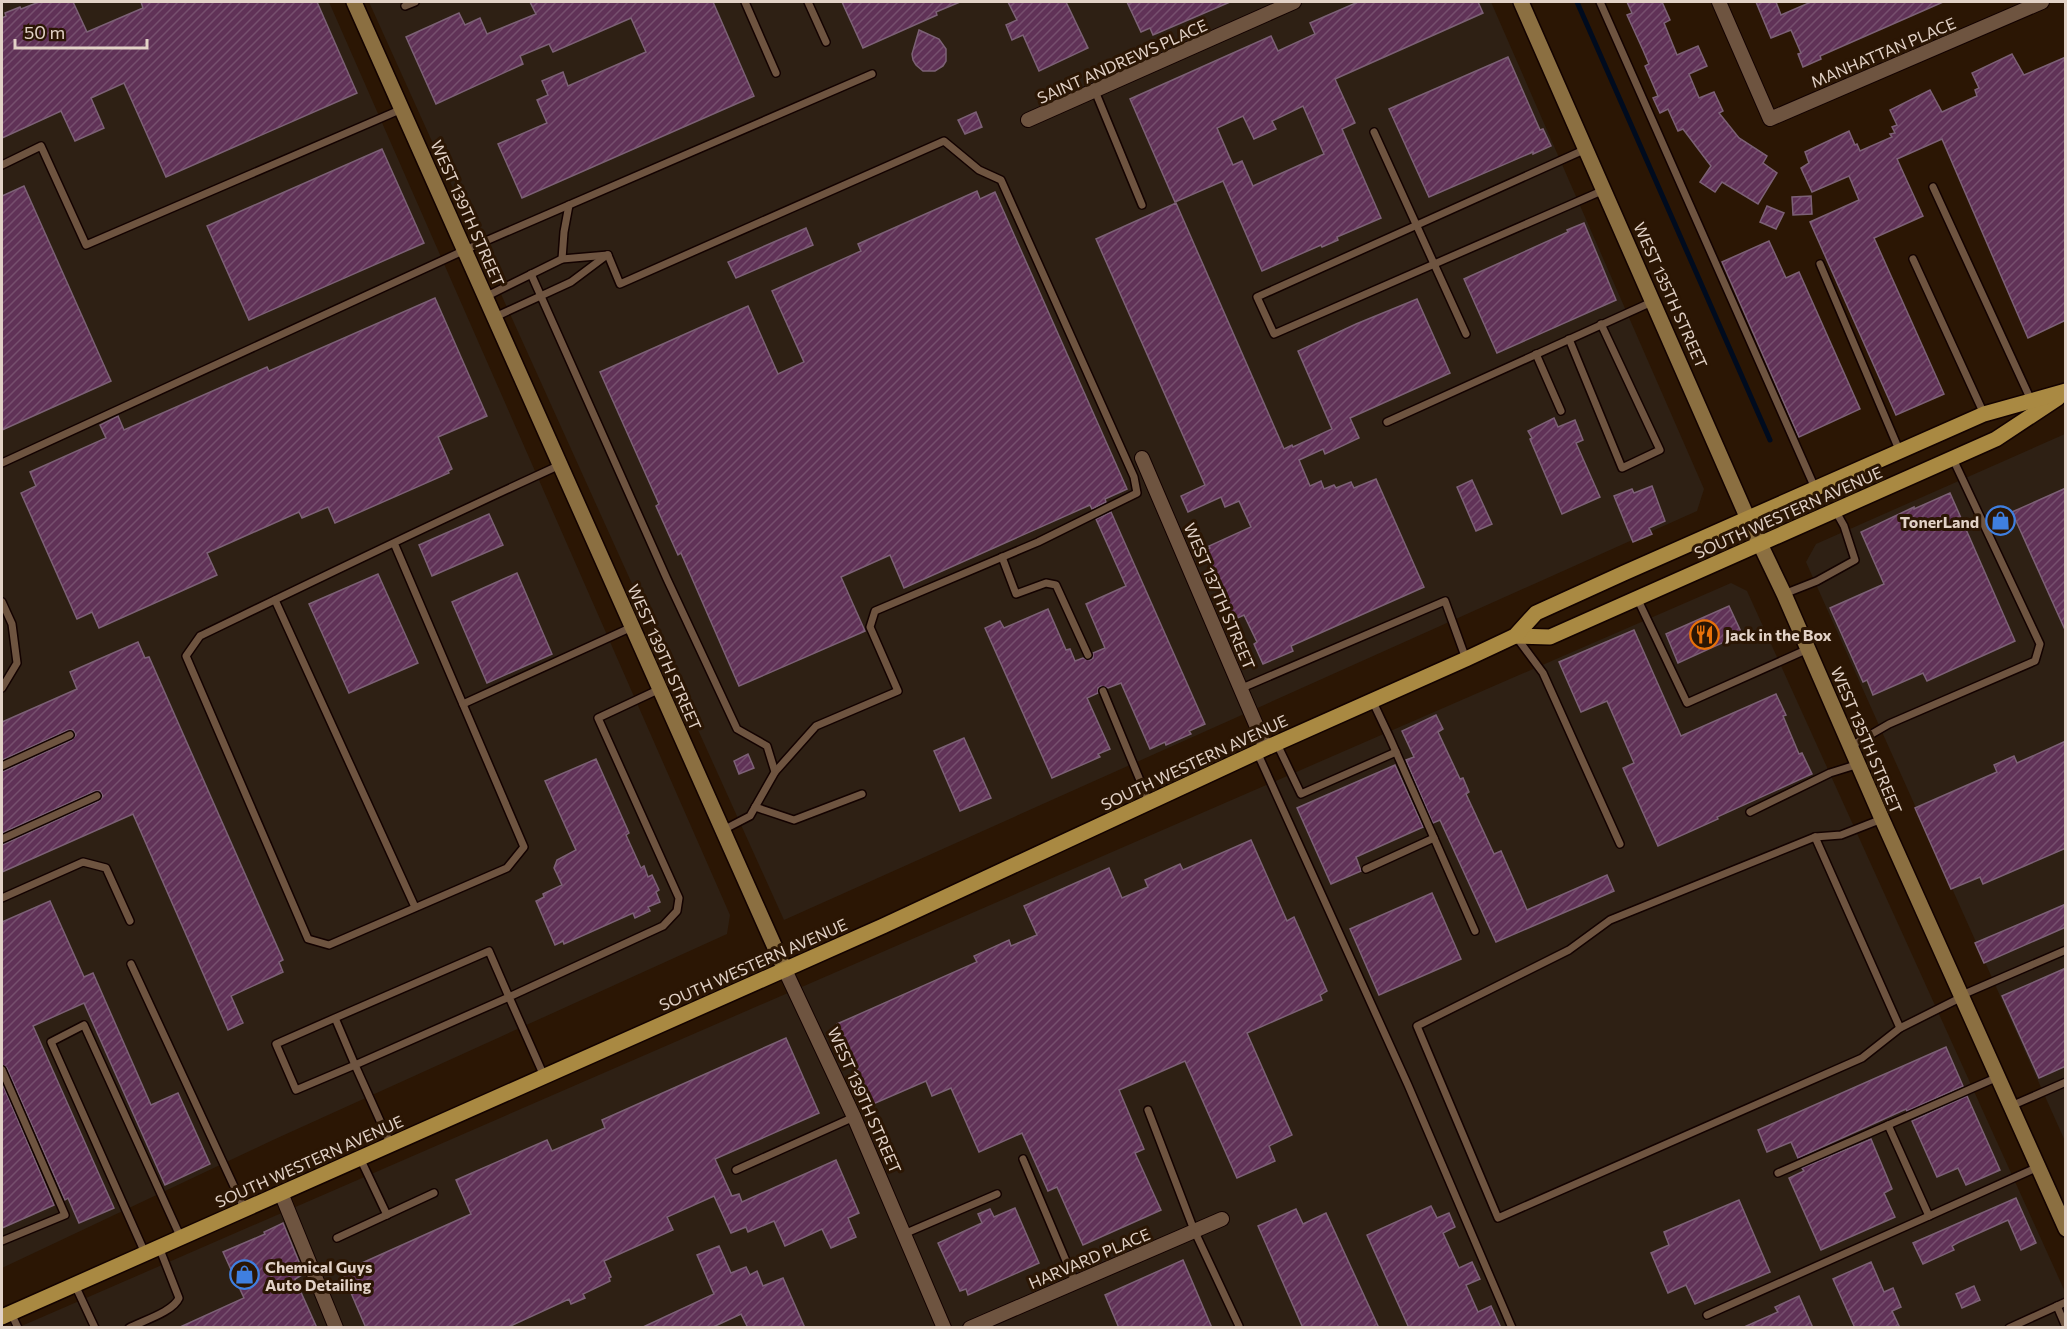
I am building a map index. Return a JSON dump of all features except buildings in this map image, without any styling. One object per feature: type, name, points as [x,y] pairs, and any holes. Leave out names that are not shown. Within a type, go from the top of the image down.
[{"type":"main road","name":"SOUTH WESTERN AVENUE","points":[[7,1315],[785,970],[1266,748],[1466,659],[1515,636],[1536,613],[1984,414],[2034,406],[2066,392]]},
{"type":"main road","name":"SOUTH WESTERN AVENUE","points":[[1515,636],[1551,637],[1953,459],[1996,439],[2034,406]]},
{"type":"street","name":"WEST 139TH STREET","points":[[354,2],[785,970],[854,1117],[944,1328]]},
{"type":"street","name":"SAINT ANDREWS PLACE","points":[[1028,120],[1294,2]]},
{"type":"street","name":"WEST 135TH STREET","points":[[1521,2],[2066,1229]]},
{"type":"street","name":"MANHATTAN PLACE","points":[[1719,2],[1770,119],[2042,2]]},
{"type":"street","name":"WEST 137TH STREET","points":[[1142,458],[1266,748]]},
{"type":"street","points":[[280,1193],[336,1328]]},
{"type":"street","name":"HARVARD PLACE","points":[[970,1328],[1222,1219]]},
{"type":"lane","points":[[405,6],[415,2]]},
{"type":"lane","points":[[745,2],[776,73]]},
{"type":"lane","points":[[808,2],[826,42]]},
{"type":"lane","points":[[1600,2],[1815,489]]},
{"type":"lane","points":[[2,463],[465,250],[872,74]]},
{"type":"lane","points":[[1095,91],[1143,206]]},
{"type":"lane","points":[[2,165],[41,146],[86,245],[402,109]]},
{"type":"lane","points":[[1374,132],[1466,334]]},
{"type":"lane","points":[[608,255],[620,284],[944,141],[979,170],[1001,180],[1134,477],[1137,493],[1038,542],[875,611],[870,627],[898,691],[816,726],[775,772],[750,816],[723,830]]},
{"type":"lane","points":[[1586,149],[1257,297],[1274,334],[1604,190]]},
{"type":"lane","points":[[1933,187],[2034,406]]},
{"type":"lane","points":[[562,259],[569,205]]},
{"type":"lane","points":[[485,297],[562,259],[608,255]]},
{"type":"lane","points":[[495,317],[571,282],[608,255]]},
{"type":"lane","points":[[1913,259],[1984,414]]},
{"type":"lane","points":[[1820,264],[1900,452]]},
{"type":"lane","points":[[531,274],[667,579],[737,729],[767,746],[775,772]]},
{"type":"lane","points":[[1387,422],[1653,301]]},
{"type":"lane","points":[[1569,339],[1622,468],[1660,450],[1601,324]]},
{"type":"lane","points":[[1536,354],[1561,411]]},
{"type":"lane","points":[[1851,746],[1888,724],[2035,661],[2040,644],[1953,459]]},
{"type":"lane","points":[[394,543],[524,847],[507,868],[329,945],[308,939],[186,656],[200,636],[394,543],[560,465]]},
{"type":"lane","points":[[1784,594],[1817,581],[1855,560],[1844,526],[1835,510]]},
{"type":"lane","points":[[1002,557],[1016,594],[1046,583],[1056,585],[1088,656]]},
{"type":"lane","points":[[1637,598],[1687,703],[1808,649]]},
{"type":"lane","points":[[275,600],[415,907]]},
{"type":"lane","points":[[1242,688],[1445,601],[1466,659]]},
{"type":"lane","points":[[2,602],[12,624],[17,663],[2,688]]},
{"type":"lane","points":[[463,704],[632,627]]},
{"type":"lane","points":[[1515,636],[1543,673],[1620,844]]},
{"type":"lane","points":[[544,1077],[509,997],[489,951],[276,1044],[296,1090],[509,997],[663,927],[677,911],[679,898],[598,718],[660,689]]},
{"type":"lane","points":[[1103,691],[1149,802]]},
{"type":"lane","points":[[1372,700],[1475,931]]},
{"type":"lane","points":[[2,766],[70,735]]},
{"type":"lane","points":[[1266,748],[1301,794],[1396,752]]},
{"type":"lane","points":[[1266,748],[1512,1328]]},
{"type":"lane","points":[[1750,812],[1830,774],[1859,764]]},
{"type":"lane","points":[[755,807],[794,820],[862,794]]},
{"type":"lane","points":[[2,839],[97,796]]},
{"type":"lane","points":[[1882,819],[1841,835],[1815,837],[1610,920],[1569,950],[1417,1026],[1498,1218],[1862,1058],[1900,1028],[1962,996],[2066,950]]},
{"type":"lane","points":[[1815,837],[1900,1028]]},
{"type":"lane","points":[[1366,869],[1434,838]]},
{"type":"lane","points":[[2,898],[83,862],[106,868],[130,921]]},
{"type":"lane","points":[[131,964],[245,1210]]},
{"type":"lane","points":[[335,1018],[391,1145]]},
{"type":"lane","points":[[129,1328],[170,1309],[179,1298],[152,1250],[51,1042],[84,1025],[180,1238]]},
{"type":"lane","points":[[2,1070],[64,1215],[2,1241]]},
{"type":"lane","points":[[1778,1173],[1998,1077]]},
{"type":"lane","points":[[2011,1106],[2066,1082]]},
{"type":"lane","points":[[1148,1110],[1194,1230],[1239,1326]]},
{"type":"lane","points":[[736,1170],[854,1117]]},
{"type":"lane","points":[[1888,1125],[1929,1216]]},
{"type":"lane","points":[[360,1158],[387,1215]]},
{"type":"lane","points":[[1023,1159],[1075,1282]]},
{"type":"lane","points":[[1707,1315],[2038,1167]]},
{"type":"lane","points":[[337,1238],[434,1193]]},
{"type":"lane","points":[[904,1234],[997,1194]]},
{"type":"lane","points":[[75,1285],[95,1328]]},
{"type":"lane","points":[[2009,1328],[2066,1302]]},
{"type":"lane","points":[[2057,1306],[2066,1327]]},
{"type":"lane","points":[[7,1315],[18,1328]]},
{"type":"shaded area","points":[[2,2],[329,2],[730,915],[727,934],[273,1140],[2,1268]]},
{"type":"shaded area","points":[[369,2],[1491,2],[1704,489],[1697,511],[784,920]]},
{"type":"shaded area","points":[[2065,434],[2065,1141],[1806,562],[1816,544]]},
{"type":"shaded area","points":[[1731,583],[1747,591],[2066,1294],[2065,1328],[17,1328]]},
{"type":"waterway","points":[[1577,2],[1770,440]]},
{"type":"place","name":"TonerLand","points":[[2000,521]]},
{"type":"place","name":"Jack in the Box","points":[[1704,634]]},
{"type":"place","name":"Chemical Guys Auto Detailing","points":[[244,1275]]}]
